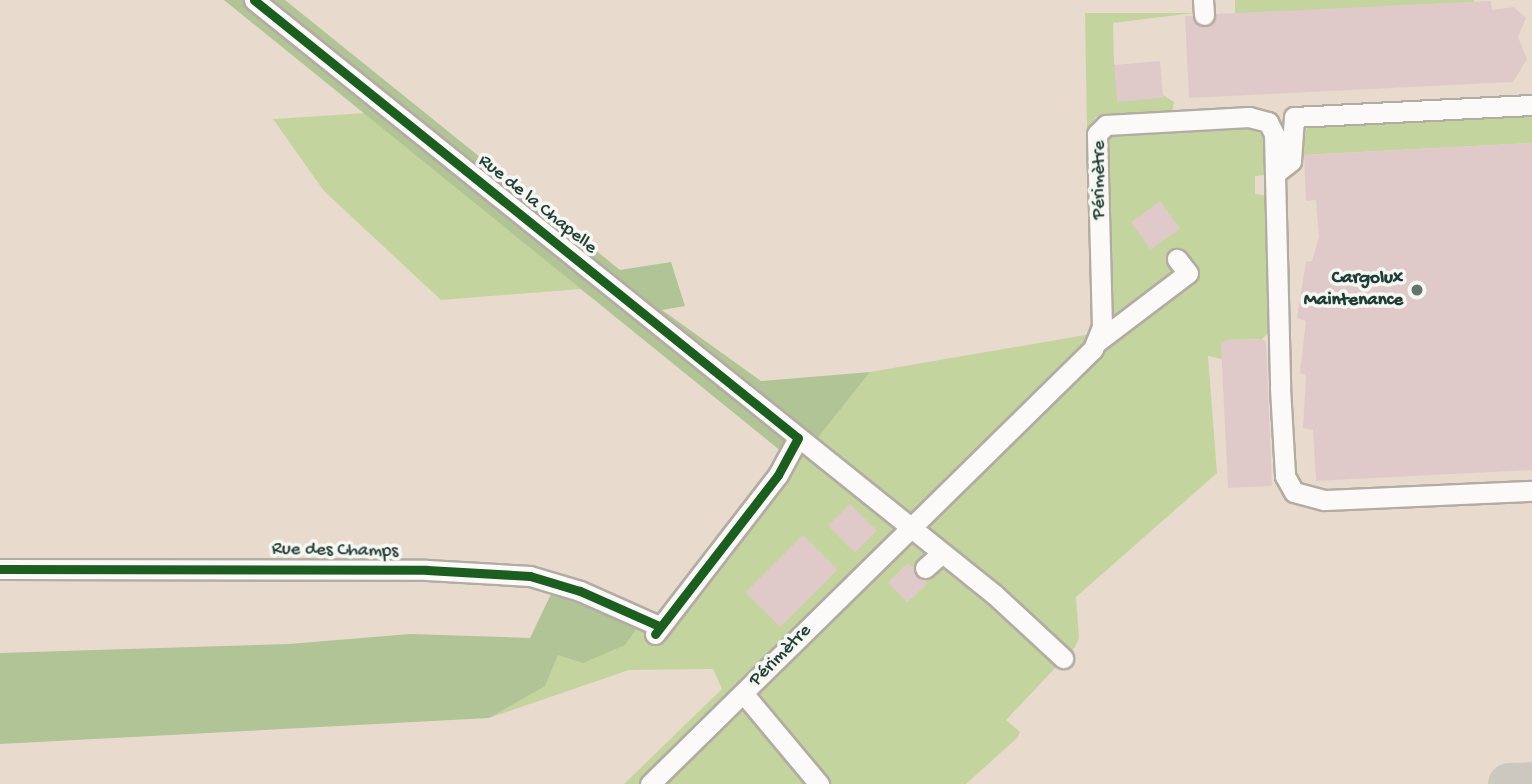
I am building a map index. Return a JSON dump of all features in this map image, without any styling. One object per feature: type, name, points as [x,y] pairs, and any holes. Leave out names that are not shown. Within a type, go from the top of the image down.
[{"type":"street","name":"Rue de la Chapelle","points":[[254,0],[942,553],[1063,658]]},
{"type":"street","points":[[1277,172],[1291,162],[1294,117],[1532,105]]},
{"type":"street","name":"Périmètre","points":[[650,784],[1097,342],[1102,327],[1097,134],[1106,125],[1249,117],[1268,122],[1274,134],[1277,172],[1280,388],[1285,475],[1294,492],[1324,500],[1532,491]]},
{"type":"street","points":[[1097,342],[1188,273],[1177,259]]},
{"type":"street","name":"Rue des Champs","points":[[0,569],[400,569],[530,576],[580,591],[657,630],[778,475],[798,438]]},
{"type":"street","points":[[925,568],[942,553]]},
{"type":"street","points":[[743,693],[819,784]]},
{"type":"green space","points":[[224,0],[285,0],[620,270],[671,262],[685,306],[662,310],[761,381],[870,372],[797,464]]},
{"type":"green space","points":[[1235,0],[1474,0],[1474,2],[1235,14]]},
{"type":"green space","points":[[1085,13],[1194,13],[1113,23],[1114,64],[1174,102],[1172,113],[1096,117],[1087,130]]},
{"type":"green space","points":[[367,113],[581,289],[441,300],[324,191],[273,119]]},
{"type":"green space","points":[[1532,114],[1532,143],[1303,155],[1303,135],[1309,125]]},
{"type":"green space","points":[[1251,127],[1265,138],[1266,175],[1255,176],[1255,194],[1268,196],[1275,326],[1262,339],[1225,340],[1222,359],[1208,356],[1217,473],[1076,597],[1079,638],[1075,647],[1006,720],[1020,732],[1017,738],[966,784],[624,784],[722,689],[713,669],[629,670],[489,718],[544,686],[558,655],[643,619],[674,618],[870,372],[1091,334],[1108,341],[1109,134]]},
{"type":"green space","points":[[552,592],[565,592],[640,624],[625,645],[583,663],[558,655],[545,686],[489,718],[0,744],[0,653],[289,644],[410,634],[530,638]]},
{"type":"building","points":[[1491,1],[1492,10],[1514,7],[1526,18],[1518,37],[1527,59],[1513,82],[1189,98],[1185,16],[1192,16],[1204,27],[1211,25],[1216,14]]},
{"type":"building","points":[[1160,61],[1163,98],[1117,102],[1114,65]]},
{"type":"building","name":"Cargolux Maintenance","points":[[1532,143],[1532,470],[1316,481],[1313,430],[1303,428],[1306,375],[1300,373],[1306,321],[1297,318],[1306,262],[1312,261],[1319,237],[1316,200],[1306,201],[1304,155]]},
{"type":"building","points":[[1160,201],[1180,229],[1151,250],[1131,222]]},
{"type":"building","points":[[1262,339],[1266,342],[1272,486],[1228,488],[1221,345],[1225,340]]},
{"type":"building","points":[[850,504],[877,531],[855,553],[828,526]]},
{"type":"building","points":[[803,535],[838,570],[780,627],[746,592]]},
{"type":"building","points":[[908,563],[927,583],[907,603],[888,582]]},
{"type":"taxiway","points":[[1509,784],[1532,783]]},
{"type":"cycle path","points":[[254,0],[798,438],[778,475],[655,634]]},
{"type":"cycle path","points":[[0,569],[427,570],[530,576],[580,591],[659,626]]},
{"type":"place","name":"Cargolux Maintenance","points":[[1417,290]]}]
